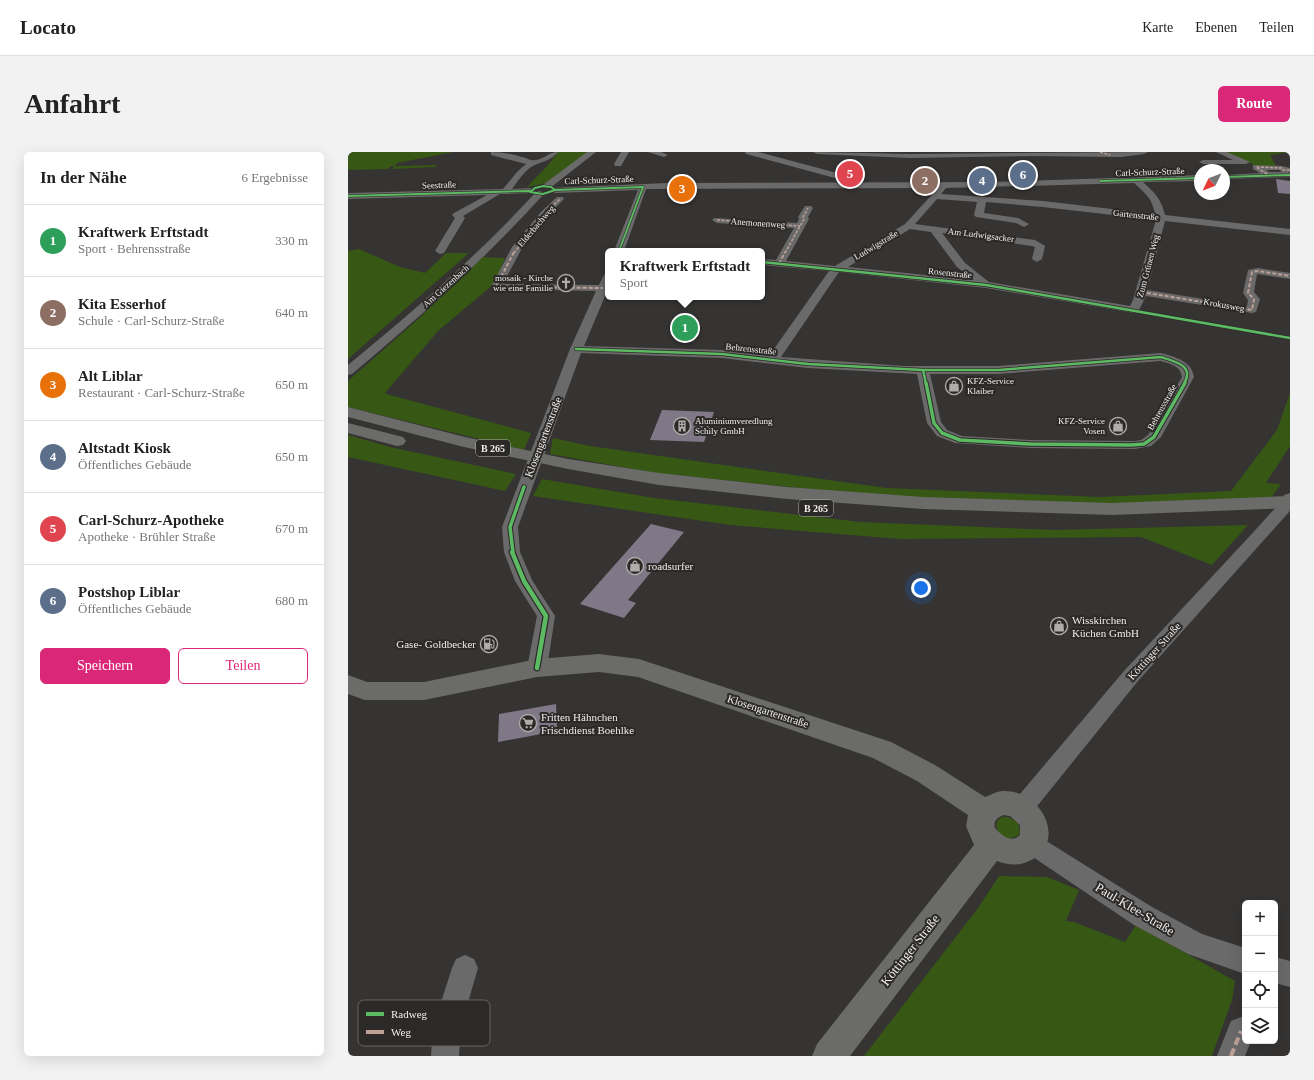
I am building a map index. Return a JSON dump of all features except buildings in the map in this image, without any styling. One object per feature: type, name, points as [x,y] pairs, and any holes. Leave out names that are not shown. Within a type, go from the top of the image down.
[{"type":"main road","name":"B 265","points":[[348,412],[480,445],[576,465],[674,480],[788,493],[923,504],[1112,509],[1290,502]]},
{"type":"main road","points":[[348,416],[380,421]]},
{"type":"main road","name":"B 265","points":[[348,428],[462,456],[667,493],[884,515],[1102,521],[1290,515]]},
{"type":"main road","name":"Klosengartenstraße","points":[[348,685],[365,691],[387,693],[424,691],[537,668],[599,663],[639,668],[882,750],[926,773],[984,811]]},
{"type":"main road","points":[[1001,802],[1022,808],[1030,816],[1035,825],[1036,835],[1032,844],[1024,850],[1014,852],[992,846],[984,838],[980,828],[980,819],[984,811],[991,805],[1001,802]]},
{"type":"main road","name":"Köttinger Straße","points":[[829,1056],[992,846]]},
{"type":"street","points":[[503,191],[527,166],[532,163],[546,160],[554,152]]},
{"type":"street","points":[[546,192],[592,152]]},
{"type":"street","points":[[618,164],[625,152]]},
{"type":"street","points":[[652,152],[664,155]]},
{"type":"street","points":[[752,153],[766,152]]},
{"type":"street","points":[[817,152],[910,156],[1144,152]]},
{"type":"street","points":[[1204,162],[1246,162],[1220,152]]},
{"type":"street","points":[[494,153],[522,159],[532,163]]},
{"type":"street","points":[[752,153],[848,179],[853,185]]},
{"type":"street","points":[[1107,153],[1126,169],[1133,178],[1153,196],[1160,208],[1161,218]]},
{"type":"street","points":[[1290,170],[1256,166],[1267,174],[1290,175]]},
{"type":"street","points":[[1230,177],[1290,175]]},
{"type":"street","name":"Carl-Schurz-Straße","points":[[546,192],[643,187],[942,185],[1194,178]]},
{"type":"street","name":"Ludwigstraße","points":[[810,305],[837,269],[908,226],[935,196],[942,185]]},
{"type":"street","points":[[620,248],[643,187]]},
{"type":"street","name":"Seestraße","points":[[348,196],[466,189],[546,192]]},
{"type":"street","name":"Seestraße","points":[[440,251],[460,218],[457,214],[503,191]]},
{"type":"street","name":"Elderbachweg","points":[[546,192],[544,214],[516,249],[496,287],[605,282]]},
{"type":"street","name":"Am Giezenbach","points":[[348,371],[445,288],[546,192]]},
{"type":"street","name":"Gartenstraße","points":[[935,196],[1043,204],[1290,232]]},
{"type":"street","points":[[982,200],[979,215],[1018,221],[1024,224]]},
{"type":"street","name":"Anemonenweg","points":[[779,264],[804,219],[802,217],[808,208]]},
{"type":"street","name":"Zum Grünen Weg","points":[[1134,310],[1141,292],[1161,218]]},
{"type":"street","name":"Anemonenweg","points":[[717,220],[800,226]]},
{"type":"street","name":"Am Ludwigsacker","points":[[908,226],[1035,243],[1040,246],[1037,259]]},
{"type":"street","points":[[934,229],[962,265],[986,286]]},
{"type":"street","name":"Rosenstraße","points":[[765,262],[986,286],[1134,310]]},
{"type":"street","name":"Krokusweg","points":[[1141,292],[1252,310],[1254,299],[1248,294],[1252,272],[1258,271],[1290,276]]},
{"type":"street","name":"Klosengartenstraße","points":[[537,668],[546,616],[524,581],[512,552],[510,527],[576,349],[605,282]]},
{"type":"street","name":"Behrensstraße","points":[[773,359],[810,305]]},
{"type":"street","name":"Behrensstraße","points":[[576,349],[722,354],[808,364],[923,370],[998,370],[1161,357],[1181,364],[1187,370],[1188,377],[1154,437],[1149,442],[1141,445],[1030,444],[960,440],[942,433],[934,423],[923,370]]},
{"type":"street","name":"Köttinger Straße","points":[[1022,808],[1131,676],[1254,542],[1283,509],[1290,498]]},
{"type":"street","name":"Paul-Klee-Straße","points":[[1032,844],[1143,916],[1197,945],[1242,960]]},
{"type":"street","points":[[455,1000],[465,968]]},
{"type":"street","points":[[1278,971],[1290,974]]},
{"type":"street","points":[[1231,1056],[1241,1031]]},
{"type":"street","points":[[445,1056],[446,1046]]},
{"type":"green space","points":[[348,152],[453,152],[397,163],[395,166],[437,165],[435,167],[392,169],[394,166],[391,166],[388,169],[348,170]]},
{"type":"green space","points":[[558,152],[589,152],[547,183],[527,187],[549,164]]},
{"type":"green space","points":[[1223,152],[1290,152],[1270,155],[1277,168],[1256,167],[1251,163]]},
{"type":"green space","points":[[359,249],[400,267],[425,273],[446,253],[469,253],[348,359],[348,251]]},
{"type":"green space","points":[[483,257],[505,258],[494,284],[438,331],[385,393],[531,433],[524,450],[348,407],[348,381],[416,321]]},
{"type":"green space","points":[[1290,393],[1290,446],[1266,483],[1281,484],[1271,498],[1113,504],[969,501],[819,490],[655,473],[550,454],[553,438],[590,446],[886,488],[1100,497],[1231,491],[1277,430]]},
{"type":"green space","points":[[348,435],[390,447],[516,474],[505,491],[348,457]]},
{"type":"green space","points":[[542,479],[654,498],[861,522],[1055,530],[1248,525],[1212,565],[1141,537],[900,539],[730,525],[533,496]]},
{"type":"green space","points":[[1002,817],[1008,817],[1018,822],[1020,832],[1018,836],[1008,839],[998,833],[996,824]]},
{"type":"green space","points":[[999,876],[1047,877],[1079,890],[1066,921],[1074,922],[1125,942],[1136,925],[1235,981],[1232,1000],[1212,1056],[864,1056],[978,908]]},
{"type":"marked path","points":[[1100,152],[1110,155]]},
{"type":"marked path","points":[[1267,174],[1256,167],[1282,168],[1283,170],[1290,170]]},
{"type":"marked path","points":[[560,199],[544,214],[516,249],[496,287],[603,288]]},
{"type":"marked path","points":[[779,264],[804,219],[803,217],[808,208]]},
{"type":"marked path","points":[[717,220],[800,226]]},
{"type":"marked path","points":[[1141,292],[1252,310],[1254,299],[1248,293],[1252,272],[1258,271],[1290,276]]},
{"type":"marked path","points":[[1231,1056],[1241,1031]]},
{"type":"cycle path","points":[[1230,177],[1290,175]]},
{"type":"cycle path","points":[[1100,181],[1194,178]]},
{"type":"cycle path","points":[[543,186],[551,187],[555,190],[550,193],[543,194],[530,192],[535,188],[543,186]]},
{"type":"cycle path","points":[[555,190],[643,187],[620,248]]},
{"type":"cycle path","points":[[348,196],[530,191]]},
{"type":"cycle path","points":[[765,262],[986,285],[1290,338]]},
{"type":"cycle path","points":[[576,349],[722,354],[808,364],[904,370],[998,370],[1161,357],[1181,364],[1187,370],[1188,377],[1154,437],[1146,443],[1131,445],[1030,444],[960,440],[942,433],[934,423],[923,370]]},
{"type":"cycle path","points":[[524,487],[510,527],[512,552],[524,581],[546,616],[537,668]]},
{"type":"place","name":"Carl-Schurz-Apotheke","points":[[850,174]]},
{"type":"place","name":"Postshop Liblar","points":[[1023,175]]},
{"type":"place","name":"Kita Esserhof","points":[[925,181]]},
{"type":"place","name":"Altstadt Kiosk","points":[[982,181]]},
{"type":"place","name":"Alt Liblar","points":[[682,189]]},
{"type":"place","name":"mosaik - Kirche wie eine Familie","points":[[566,283]]},
{"type":"place","name":"Kraftwerk Erftstadt","points":[[685,328]]},
{"type":"place","name":"KFZ-Service Klaiber","points":[[954,386]]},
{"type":"place","name":"Aluminiumveredlung Schily GmbH","points":[[682,426]]},
{"type":"place","name":"KFZ-Service Vosen","points":[[1118,426]]},
{"type":"place","name":"roadsurfer","points":[[635,566]]},
{"type":"place","name":"Wisskirchen Küchen GmbH","points":[[1059,626]]},
{"type":"place","name":"Gase- Goldbecker","points":[[489,644]]},
{"type":"place","name":"Fritten Hähnchen Frischdienst Boehlke","points":[[528,723]]}]
